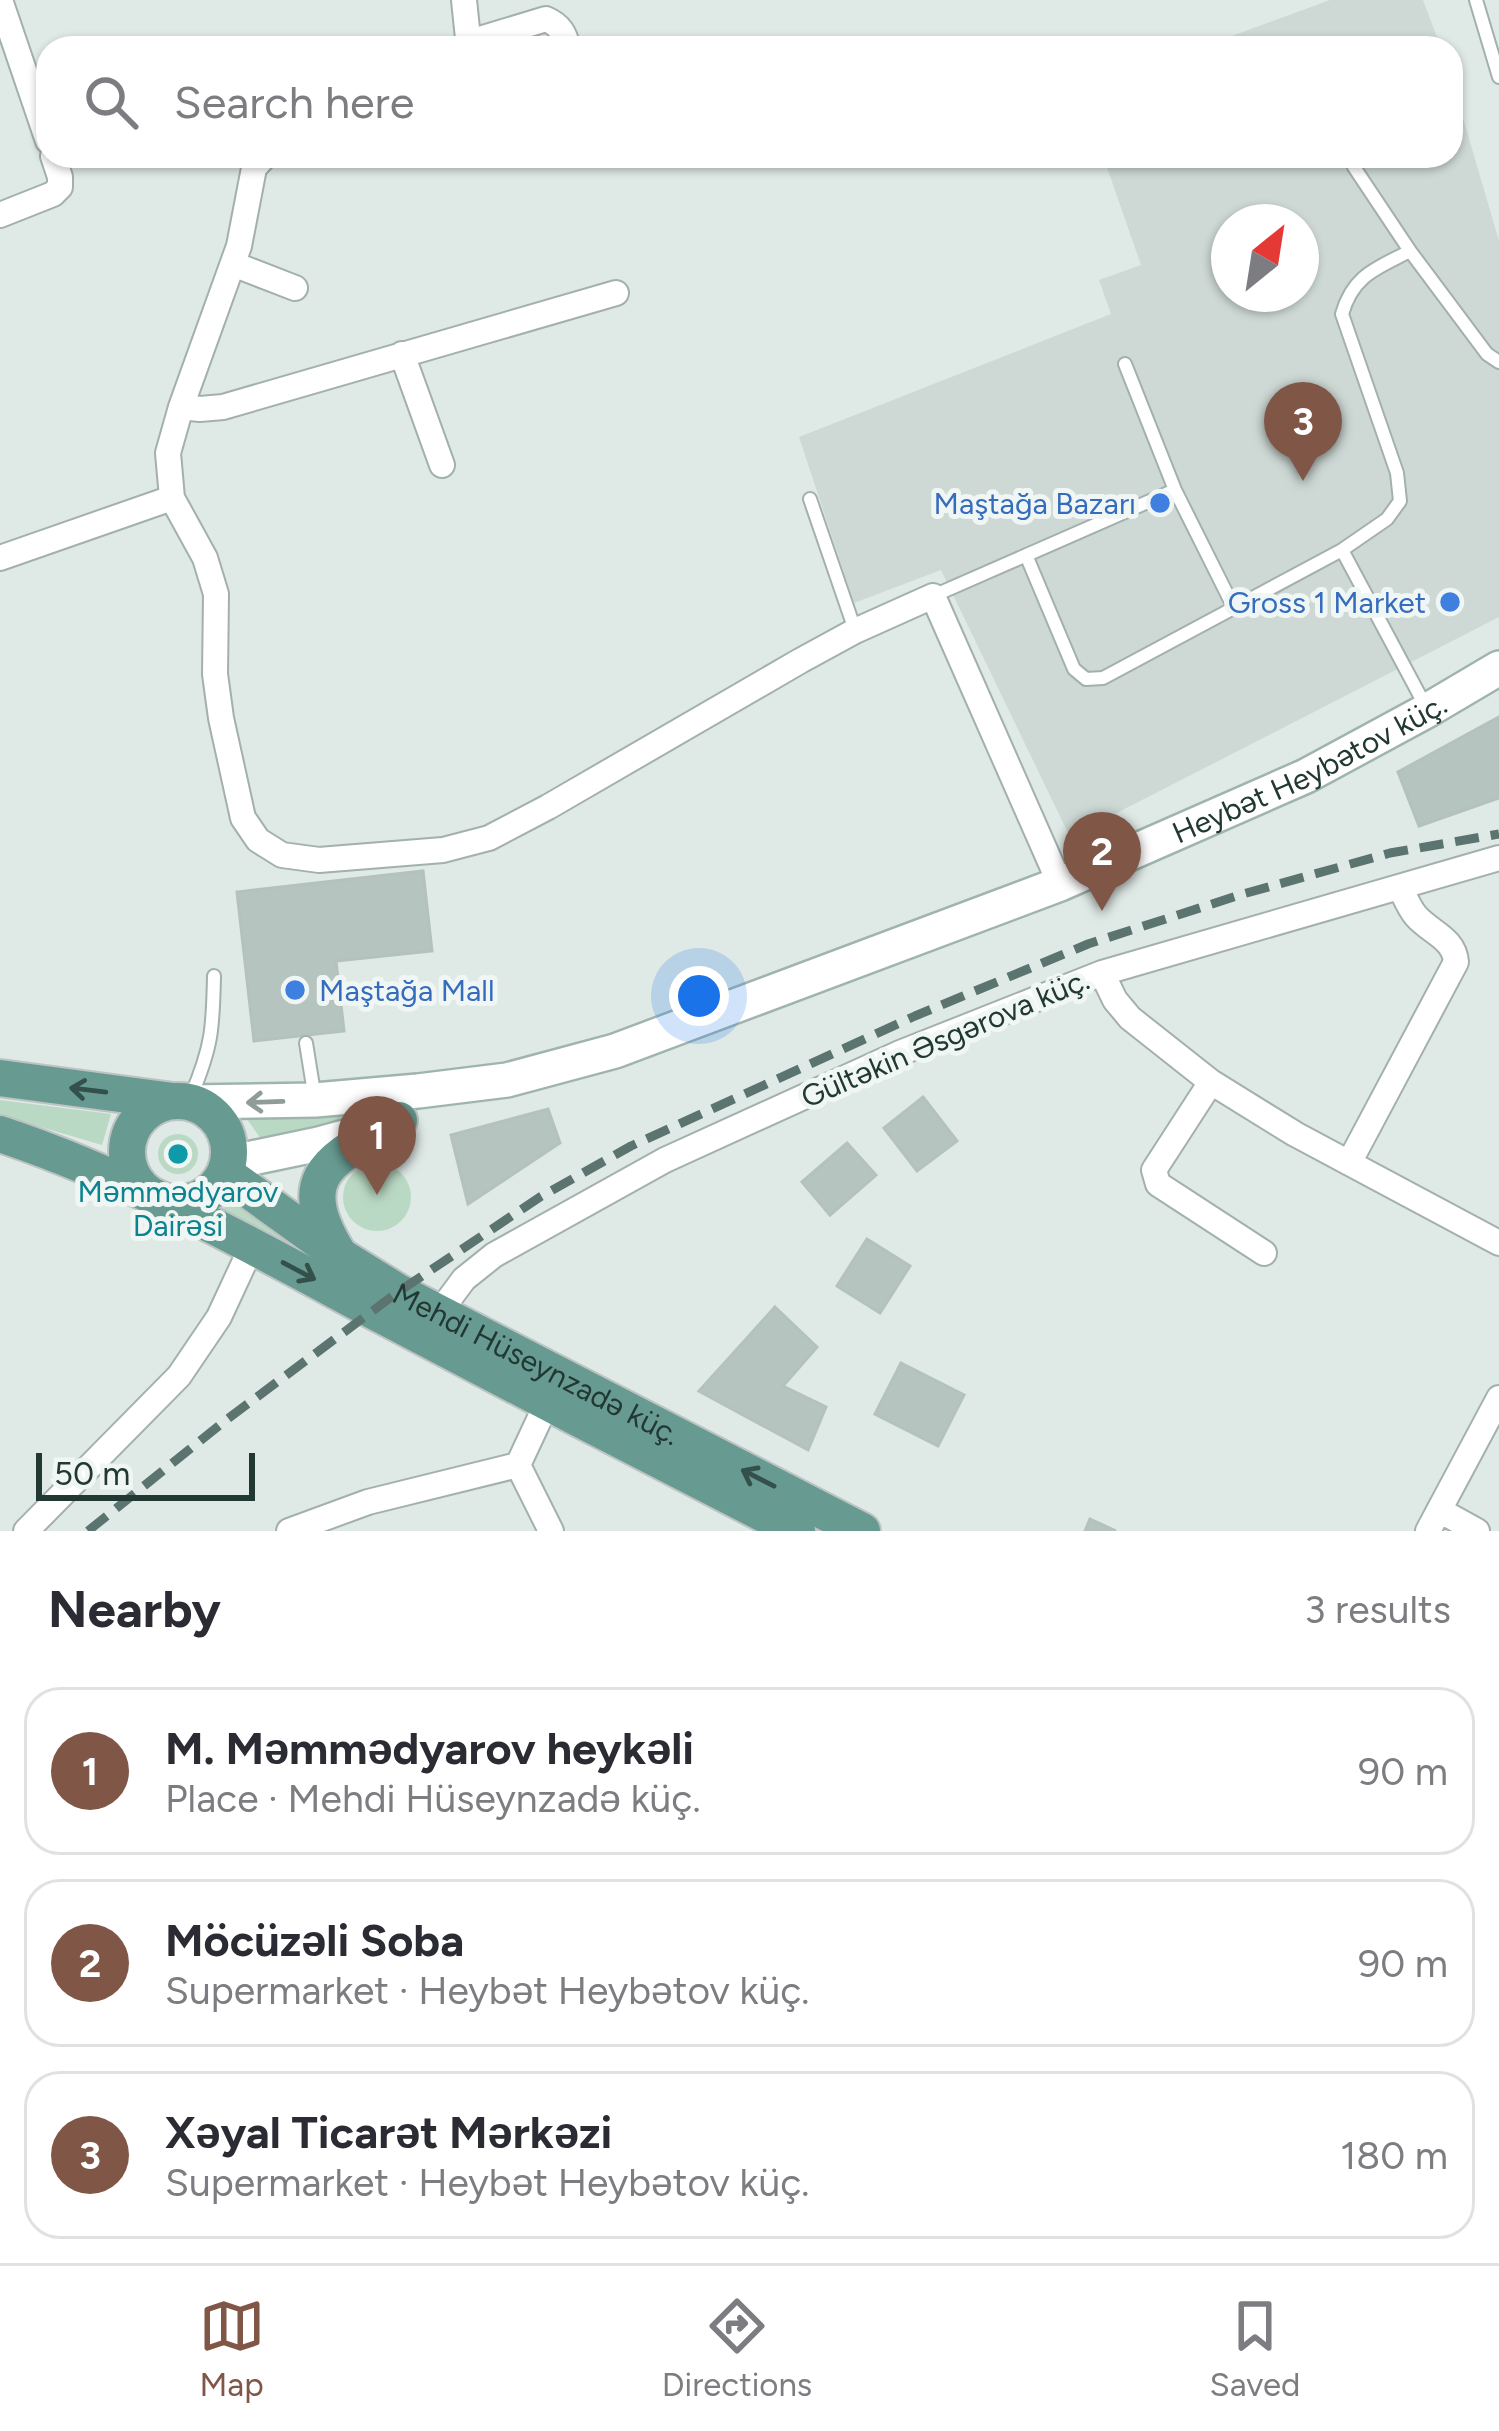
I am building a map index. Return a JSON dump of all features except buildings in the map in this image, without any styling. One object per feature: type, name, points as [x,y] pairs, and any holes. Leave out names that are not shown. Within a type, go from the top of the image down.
[{"type":"main road","name":"Heybət Heybətov küç.","points":[[507,1080],[653,1038],[1060,884],[1306,776],[1499,668]]},
{"type":"main road","points":[[0,1078],[182,1102],[199,1106],[217,1119],[228,1140],[227,1168],[212,1192],[180,1204],[158,1200],[139,1186],[127,1154],[131,1132],[154,1107],[182,1102],[315,1100],[507,1080]]},
{"type":"main road","points":[[227,1168],[350,1137],[507,1080]]},
{"type":"main road","points":[[340,1256],[322,1227],[317,1208],[321,1178],[336,1157],[399,1120]]},
{"type":"main road","name":"Mehdi Hüseynzadə küç.","points":[[0,1134],[81,1164],[862,1531]]},
{"type":"main road","name":"Mehdi Hüseynzadə küç.","points":[[227,1168],[340,1256],[438,1313],[554,1390],[797,1531]]},
{"type":"street","points":[[0,0],[36,106]]},
{"type":"street","points":[[464,0],[468,36]]},
{"type":"street","points":[[496,36],[546,19],[566,36]]},
{"type":"street","points":[[0,215],[53,194],[60,187],[57,168]]},
{"type":"street","points":[[254,168],[247,218],[168,453],[172,498],[205,559],[216,594],[215,674],[221,718],[243,818],[258,840],[282,855],[320,860],[443,850],[489,838],[855,631],[934,596],[1060,884]]},
{"type":"street","points":[[233,264],[295,288]]},
{"type":"street","points":[[181,407],[223,407],[616,293]]},
{"type":"street","points":[[402,354],[442,465]]},
{"type":"street","points":[[0,558],[172,498]]},
{"type":"street","name":"Gültəkin Əsgərova küç.","points":[[438,1313],[464,1279],[494,1255],[665,1160],[899,1053],[1102,973],[1499,858]]},
{"type":"street","points":[[1348,1163],[1456,962],[1452,946],[1417,918],[1400,887]]},
{"type":"street","points":[[1102,973],[1130,1018],[1211,1082],[1348,1163],[1499,1243]]},
{"type":"street","points":[[1211,1082],[1154,1169],[1158,1184],[1264,1253]]},
{"type":"street","points":[[26,1531],[179,1376],[219,1317],[252,1246]]},
{"type":"street","points":[[518,1466],[554,1390]]},
{"type":"street","points":[[1477,1531],[1434,1521],[1499,1398]]},
{"type":"street","points":[[289,1531],[368,1502],[518,1466]]},
{"type":"street","points":[[518,1466],[550,1531]]},
{"type":"lane","points":[[1476,0],[1499,77]]},
{"type":"lane","points":[[1355,168],[1486,354],[1499,362]]},
{"type":"lane","points":[[1026,555],[1074,669],[1087,679],[1103,678],[1342,550],[1387,519],[1400,501],[1397,473],[1342,314],[1348,294],[1367,273],[1410,251]]},
{"type":"lane","points":[[1125,364],[1175,490],[1234,608]]},
{"type":"lane","points":[[934,596],[1175,490]]},
{"type":"lane","points":[[810,499],[855,631]]},
{"type":"lane","points":[[1342,550],[1428,710]]},
{"type":"lane","points":[[182,1102],[206,1060],[213,1032],[214,976]]},
{"type":"lane","points":[[306,1043],[315,1100]]},
{"type":"shaded area","points":[[1330,0],[1423,0],[1436,36],[1232,36]]},
{"type":"shaded area","name":"Maştağa Bazarı","points":[[1463,118],[1499,241],[1499,617],[1070,837],[941,570],[854,603],[799,437],[1111,314],[1099,280],[1141,265],[1107,168],[1463,168]]},
{"type":"green space","points":[[0,1100],[111,1114],[102,1145],[0,1115]]},
{"type":"green space","points":[[382,1108],[264,1143],[247,1119]]},
{"type":"green space","name":"Məmmədyarov Dairəsi","points":[[178,1134],[192,1140],[198,1154],[192,1168],[178,1174],[164,1168],[158,1154],[164,1140]]},
{"type":"green space","points":[[377,1163],[401,1173],[411,1197],[401,1221],[377,1231],[353,1221],[343,1197],[353,1173]]},
{"type":"green space","points":[[253,1195],[316,1260],[220,1209]]},
{"type":"railway","points":[[88,1531],[226,1420],[398,1292],[540,1197],[631,1146],[915,1016],[1088,944],[1390,853],[1499,834]]},
{"type":"place","name":"Xəyal Ticarət Mərkəzi","points":[[1303,481]]},
{"type":"place","name":"Maştağa Bazarı","points":[[1160,503]]},
{"type":"place","name":"Gross 1 Market","points":[[1450,602]]},
{"type":"place","name":"Möcüzəli Soba","points":[[1102,911]]},
{"type":"place","name":"Maştağa Mall","points":[[295,990]]},
{"type":"place","name":"Məmmədyarov Dairəsi","points":[[178,1154]]},
{"type":"place","name":"M. Məmmədyarov heykəli","points":[[377,1195]]}]
